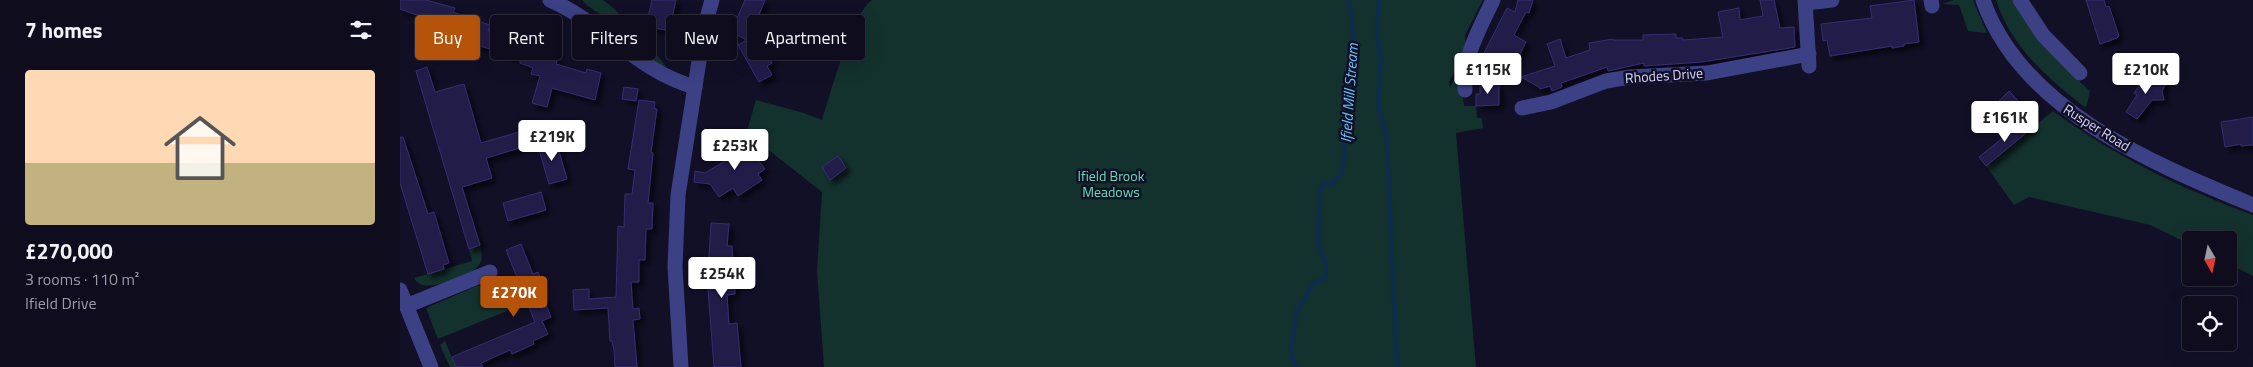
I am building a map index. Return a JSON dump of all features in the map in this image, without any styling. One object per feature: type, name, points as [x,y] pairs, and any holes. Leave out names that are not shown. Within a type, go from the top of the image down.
[{"type":"street","points":[[550,0],[591,22],[651,69],[677,82],[695,87]]},
{"type":"street","points":[[681,367],[676,304],[676,234],[683,156],[704,29],[712,0]]},
{"type":"street","points":[[1465,90],[1464,77],[1469,53],[1493,0]]},
{"type":"street","points":[[1805,2],[1832,0]]},
{"type":"street","name":"Rusper Road","points":[[1984,0],[2004,44],[2034,79],[2063,106],[2116,140],[2185,176],[2253,205]]},
{"type":"street","points":[[2020,0],[2043,35],[2080,73]]},
{"type":"street","name":"Rhodes Drive","points":[[1522,108],[1551,102],[1606,81],[1630,76],[1707,72],[1809,60],[1805,2]]},
{"type":"street","points":[[406,306],[490,272]]},
{"type":"street","points":[[400,290],[431,367]]},
{"type":"green space","points":[[582,0],[602,0],[621,15],[602,15]]},
{"type":"green space","name":"Ifield Brook Meadows","points":[[872,0],[1483,0],[1465,35],[1463,52],[1449,82],[1450,87],[1460,71],[1464,106],[1476,106],[1477,118],[1482,118],[1483,128],[1456,133],[1476,367],[824,367],[817,271],[822,192],[757,141],[758,134],[747,131],[756,100],[822,120],[841,60],[865,60],[865,15],[860,15]]},
{"type":"green space","points":[[1954,0],[1973,0],[1987,33],[1968,31],[1959,5],[1942,4]]},
{"type":"green space","points":[[1996,0],[2014,0],[2021,14],[2038,38],[2090,91],[2086,108],[2058,86],[2032,61],[2011,33]]},
{"type":"green space","points":[[656,54],[667,67],[653,60],[656,60]]},
{"type":"green space","points":[[2053,111],[2100,143],[2149,170],[2200,194],[2253,215],[2253,276],[2238,268],[2238,231],[2182,231],[2182,241],[2150,225],[2029,197],[2014,205],[1986,166]]},
{"type":"green space","points":[[480,245],[481,260],[473,271],[442,284],[425,285],[419,283],[414,278],[472,261],[469,249]]},
{"type":"green space","points":[[510,284],[519,306],[438,339],[426,308],[477,286],[483,286],[488,293]]},
{"type":"green space","points":[[445,341],[456,367],[450,367],[440,345]]},
{"type":"building","points":[[400,0],[426,0],[455,8],[453,12],[462,15],[417,15],[400,9]]},
{"type":"building","points":[[652,0],[676,0],[673,15],[666,15],[666,30],[656,28],[656,15],[649,15]]},
{"type":"building","points":[[745,0],[765,0],[759,15],[747,15],[747,40],[737,35],[737,18]]},
{"type":"building","points":[[1518,0],[1533,0],[1529,13],[1526,12],[1514,35],[1526,42],[1511,72],[1482,57],[1507,8],[1515,12]]},
{"type":"building","points":[[1760,0],[1774,0],[1780,28],[1794,27],[1795,47],[1702,62],[1644,66],[1644,63],[1608,71],[1607,67],[1561,83],[1562,87],[1552,91],[1550,86],[1540,89],[1521,77],[1555,66],[1547,44],[1560,39],[1566,58],[1590,50],[1589,43],[1613,39],[1643,40],[1643,35],[1676,34],[1676,38],[1683,38],[1683,40],[1723,37],[1718,12],[1739,8],[1740,20],[1763,16]]},
{"type":"building","points":[[1914,0],[1919,42],[1892,48],[1892,46],[1830,56],[1827,40],[1823,41],[1821,24],[1872,18],[1870,6]]},
{"type":"building","points":[[2086,0],[2104,0],[2106,7],[2109,6],[2119,36],[2117,38],[2100,44]]},
{"type":"building","points":[[480,21],[490,25],[488,31],[490,32],[490,49],[480,46]]},
{"type":"building","points":[[747,40],[747,60],[770,60],[772,63],[767,66],[772,75],[759,82],[738,45]]},
{"type":"building","points":[[521,60],[557,60],[556,64],[586,73],[587,69],[601,73],[595,100],[552,88],[547,107],[532,103],[540,76],[531,74],[533,68],[520,63]]},
{"type":"building","points":[[427,67],[435,92],[464,84],[481,143],[519,132],[523,147],[486,158],[492,178],[462,187],[480,245],[469,249],[416,71]]},
{"type":"building","points":[[2148,72],[2166,84],[2162,91],[2164,100],[2152,100],[2137,119],[2126,112],[2137,95],[2134,93]]},
{"type":"building","points":[[1480,84],[1499,84],[1499,105],[1476,106],[1476,94],[1480,94]]},
{"type":"building","points":[[624,87],[638,89],[636,101],[622,99]]},
{"type":"building","points":[[2009,91],[2026,109],[2014,120],[1998,102]]},
{"type":"building","points":[[639,100],[655,102],[654,108],[657,109],[651,152],[653,153],[648,203],[653,203],[652,229],[646,229],[645,260],[639,260],[639,282],[631,282],[633,309],[639,308],[640,319],[633,320],[637,367],[615,367],[614,350],[612,341],[610,341],[608,308],[574,310],[573,290],[589,289],[589,299],[616,297],[618,226],[624,227],[625,194],[632,194],[635,170],[628,169]]},
{"type":"building","points":[[2253,117],[2253,145],[2241,146],[2241,144],[2225,147],[2221,122]]},
{"type":"building","points":[[2025,120],[2032,128],[1986,166],[1979,157]]},
{"type":"building","points":[[747,132],[758,134],[753,153],[765,169],[758,174],[762,180],[738,196],[733,188],[719,197],[710,184],[694,182],[695,171],[705,173],[740,152],[738,149],[744,144]]},
{"type":"building","points":[[400,137],[403,137],[428,214],[434,212],[449,263],[443,265],[444,269],[428,274],[400,183]]},
{"type":"building","points":[[556,141],[567,179],[549,184],[538,146]]},
{"type":"building","points":[[838,156],[846,168],[830,180],[822,167]]},
{"type":"building","points":[[541,192],[546,210],[508,221],[503,203]]},
{"type":"building","points":[[711,223],[729,224],[727,246],[732,246],[735,294],[727,295],[729,324],[737,323],[741,367],[714,367],[708,289],[711,289],[709,257]]},
{"type":"building","points":[[521,244],[533,274],[538,272],[543,285],[538,286],[551,317],[542,321],[548,334],[533,341],[534,344],[512,354],[510,350],[481,363],[483,367],[456,367],[452,357],[535,322],[506,250]]},
{"type":"waterway","name":"Ifield Mill Stream","points":[[1295,367],[1291,351],[1297,311],[1314,283],[1325,278],[1326,264],[1318,244],[1320,188],[1324,183],[1331,185],[1342,172],[1345,154],[1344,135],[1351,104],[1348,84],[1353,38],[1352,18],[1348,0]]},
{"type":"waterway","points":[[1379,0],[1377,35],[1381,61],[1378,105],[1387,140],[1397,367]]}]
